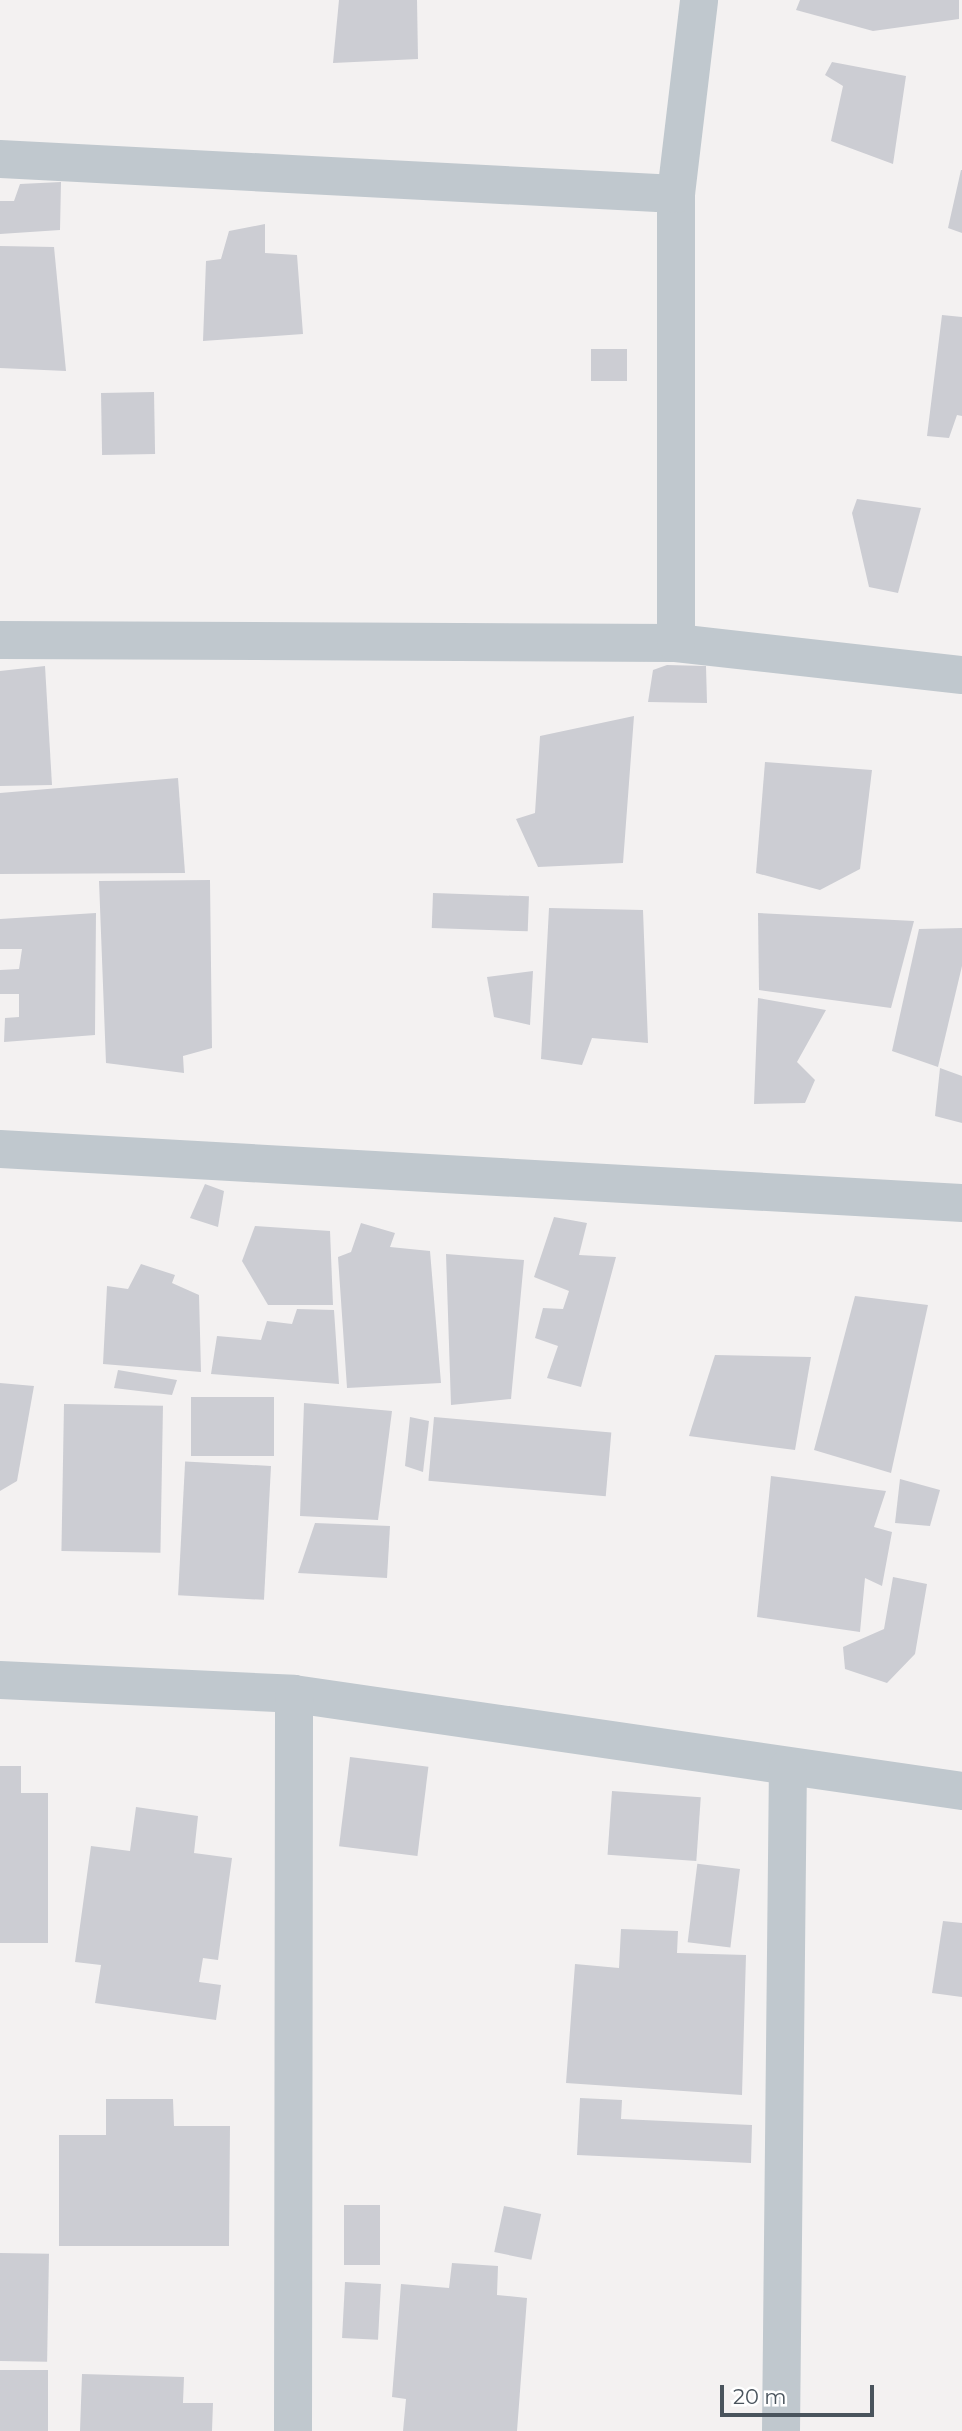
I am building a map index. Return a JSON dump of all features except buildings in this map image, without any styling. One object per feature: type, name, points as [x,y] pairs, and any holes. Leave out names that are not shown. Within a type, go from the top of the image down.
[{"type":"street","points":[[676,643],[676,194],[699,0]]},
{"type":"street","points":[[0,159],[676,194]]},
{"type":"street","points":[[0,640],[676,643],[962,675]]},
{"type":"street","points":[[0,1149],[962,1203]]},
{"type":"street","points":[[0,1680],[294,1694],[788,1768],[962,1791]]},
{"type":"street","points":[[293,2431],[294,1694]]},
{"type":"street","points":[[780,2431],[788,1768]]}]
